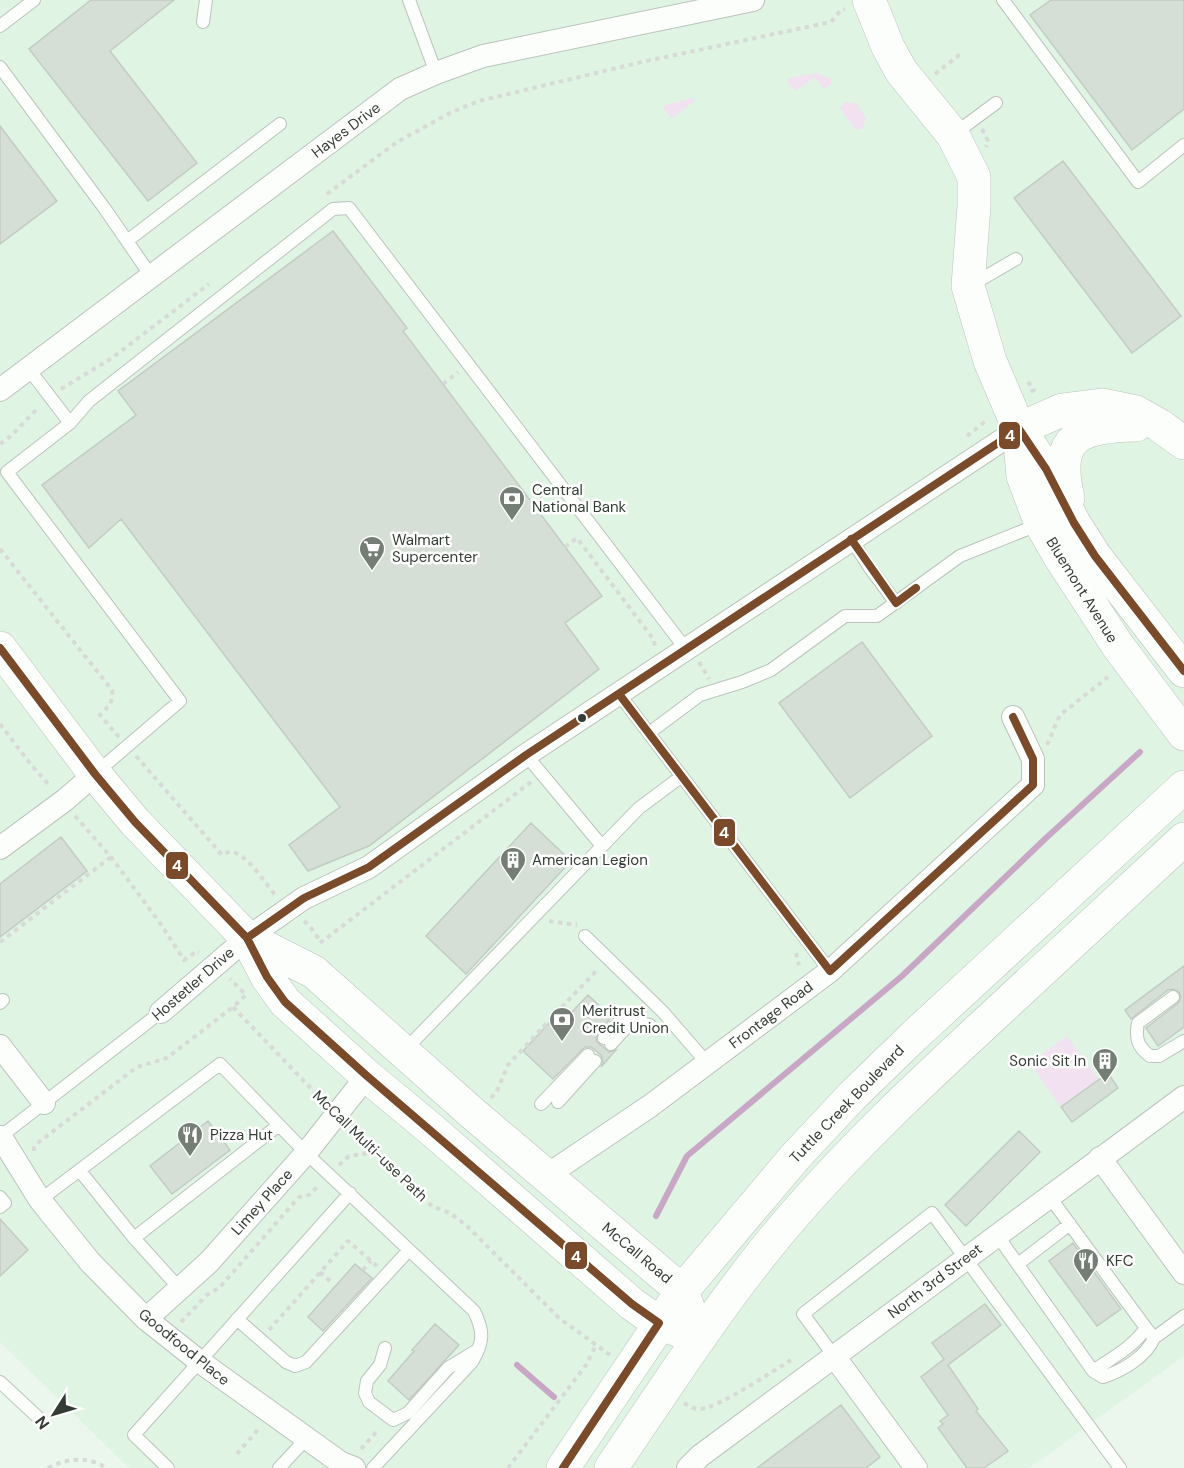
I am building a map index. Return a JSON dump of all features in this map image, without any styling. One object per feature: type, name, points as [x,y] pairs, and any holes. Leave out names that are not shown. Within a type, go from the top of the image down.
[{"type":"main road","name":"Bluemont Avenue","points":[[858,4],[888,47],[901,71],[953,135],[974,177],[968,286],[990,360],[1019,429],[1046,469],[1074,523],[1095,556],[1184,671]]},
{"type":"main road","name":"Hostetler Drive","points":[[1019,429],[1062,410],[1102,405],[1136,411],[1172,434]]},
{"type":"main road","points":[[1074,523],[1064,484],[1063,461],[1070,443],[1085,431],[1107,426],[1172,434]]},
{"type":"main road","name":"Bluemont Avenue","points":[[1019,429],[1023,476],[1041,524],[1118,646],[1184,734]]},
{"type":"main road","name":"McCall Road","points":[[0,648],[95,774],[135,822],[247,938],[267,976],[285,1002],[367,1076],[632,1304],[659,1323],[699,1338]]},
{"type":"main road","name":"Tuttle Creek Boulevard","points":[[563,1468],[682,1291],[795,1156],[852,1096],[1184,787]]},
{"type":"main road","points":[[611,1468],[739,1282],[779,1233],[867,1135],[922,1081],[1184,839]]},
{"type":"main road","name":"McCall Road","points":[[247,938],[314,972],[403,1052],[481,1105],[546,1176],[682,1291],[699,1338]]},
{"type":"main road","points":[[367,1076],[381,1068],[398,1073],[420,1089],[481,1105]]},
{"type":"main road","points":[[432,1130],[489,1155],[526,1176],[546,1176]]},
{"type":"street","name":"Hayes Drive","points":[[0,390],[400,89],[436,72],[483,56],[699,6],[753,0]]},
{"type":"street","name":"Hostetler Drive","points":[[161,1012],[247,938],[289,908],[322,888],[369,867],[526,755],[1019,429]]},
{"type":"street","name":"Frontage Road","points":[[546,1176],[650,1106],[830,971],[1033,785],[1032,757],[1013,717]]},
{"type":"street","points":[[0,848],[65,800],[95,774]]},
{"type":"street","points":[[0,1046],[44,1103]]},
{"type":"street","name":"Limey Place","points":[[146,1319],[209,1262],[306,1153],[367,1076]]},
{"type":"street","name":"North 3rd Street","points":[[699,1464],[834,1356],[1184,1097]]},
{"type":"street","name":"Goodfood Place","points":[[0,1137],[40,1200],[90,1262],[146,1319],[199,1361],[306,1438],[341,1463],[354,1468]]},
{"type":"street","points":[[1100,1158],[1184,1273]]},
{"type":"street","points":[[834,1356],[916,1468]]},
{"type":"lane","points":[[0,26],[34,0]]},
{"type":"lane","points":[[203,22],[206,0]]},
{"type":"lane","points":[[409,0],[436,72]]},
{"type":"lane","points":[[1004,0],[1138,182],[1184,145]]},
{"type":"lane","points":[[0,67],[151,276]]},
{"type":"lane","points":[[953,135],[996,103]]},
{"type":"lane","points":[[127,241],[280,124]]},
{"type":"lane","points":[[95,774],[180,701],[7,472],[70,423],[89,400],[333,209],[349,208],[685,648]]},
{"type":"lane","points":[[968,286],[1016,259]]},
{"type":"lane","points":[[28,368],[70,423]]},
{"type":"lane","points":[[649,733],[700,696],[771,670],[845,616],[877,616],[960,556],[1041,524]]},
{"type":"lane","points":[[851,538],[896,603]]},
{"type":"lane","points":[[619,694],[830,971]]},
{"type":"lane","points":[[526,755],[602,846]]},
{"type":"lane","points":[[403,1052],[639,808],[681,776]]},
{"type":"lane","points":[[583,931],[607,958],[663,1012],[707,1064]]},
{"type":"lane","points":[[1173,997],[1138,1023],[1136,1035],[1140,1048],[1150,1056],[1159,1056],[1184,1041]]},
{"type":"lane","name":"Hostetler Drive","points":[[0,1137],[161,1012]]},
{"type":"lane","points":[[607,1041],[622,1019],[650,1025]]},
{"type":"lane","points":[[541,1104],[591,1058],[558,1102]]},
{"type":"lane","points":[[40,1200],[220,1064],[306,1153],[474,1311],[482,1327],[480,1348],[472,1362],[373,1468]]},
{"type":"lane","points":[[134,1238],[279,1125]]},
{"type":"lane","points":[[80,1171],[134,1238],[180,1289]]},
{"type":"lane","points":[[168,1468],[134,1435],[350,1193]]},
{"type":"lane","points":[[1049,1196],[1150,1333]]},
{"type":"lane","points":[[0,1197],[5,1203],[0,1207]]},
{"type":"lane","points":[[834,1356],[802,1314],[932,1213],[1120,1468]]},
{"type":"lane","points":[[1018,1264],[1070,1224]]},
{"type":"lane","points":[[997,1235],[1093,1371],[1139,1338],[1184,1316]]},
{"type":"lane","points":[[237,1319],[286,1362],[295,1366],[306,1362],[409,1250]]},
{"type":"lane","points":[[385,1348],[380,1365],[368,1381],[365,1393],[369,1402],[393,1420],[408,1413],[448,1368],[480,1348]]},
{"type":"lane","points":[[0,1382],[43,1422]]},
{"type":"lane","points":[[279,1468],[306,1438]]},
{"type":"path","points":[[321,199],[397,142],[452,112],[479,101],[642,62],[831,22],[840,12],[858,4]]},
{"type":"path","points":[[915,90],[963,52]]},
{"type":"path","points":[[0,444],[50,398],[80,376],[112,358],[216,279]]},
{"type":"path","points":[[565,548],[577,538],[654,640],[656,652]]},
{"type":"path","points":[[0,549],[112,690],[113,698],[110,705],[100,715],[222,855],[235,852],[250,864],[280,900],[311,928],[319,944],[542,773]]},
{"type":"path","points":[[685,648],[698,661],[709,678],[722,688]]},
{"type":"path","points":[[1032,757],[1050,742],[1060,715],[1108,677]]},
{"type":"path","points":[[0,724],[32,766],[65,800],[78,821],[111,857],[160,923],[184,960],[197,951]]},
{"type":"path","points":[[0,942],[111,857]]},
{"type":"path","points":[[81,875],[88,875]]},
{"type":"path","points":[[539,912],[548,921],[583,931]]},
{"type":"path","points":[[481,1105],[497,1090],[508,1065],[607,958]]},
{"type":"path","name":"McCall Multi-use Path","points":[[246,995],[233,1007],[336,1114],[421,1197],[432,1206],[450,1213],[467,1226],[559,1318],[596,1345],[586,1365],[508,1468]]},
{"type":"path","points":[[180,1323],[207,1295],[220,1287],[299,1197],[309,1195],[349,1156],[377,1152]]},
{"type":"path","points":[[261,1340],[348,1241],[386,1275]]},
{"type":"path","points":[[363,1270],[371,1261]]},
{"type":"path","points":[[320,1272],[332,1283]]},
{"type":"path","points":[[48,1468],[59,1462],[86,1459],[106,1468]]},
{"type":"shaded area","points":[[0,0],[1184,0],[1184,1356],[1029,1468],[129,1468],[0,1342]]},
{"type":"shaded area","points":[[817,73],[831,79],[831,84],[824,89],[815,77],[796,91],[787,81],[789,78]]},
{"type":"shaded area","points":[[694,98],[696,100],[672,118],[663,108],[665,105]]},
{"type":"shaded area","points":[[846,102],[856,103],[866,118],[862,129],[855,129],[841,110],[840,107]]},
{"type":"shaded area","points":[[1067,1036],[1099,1080],[1061,1107],[1030,1063]]},
{"type":"building","points":[[91,0],[174,0],[110,51],[197,163],[148,201],[29,49]]},
{"type":"building","points":[[1051,0],[1184,0],[1184,109],[1132,150],[1030,15]]},
{"type":"building","points":[[0,126],[57,201],[0,244]]},
{"type":"building","points":[[1063,161],[1181,316],[1132,353],[1014,198]]},
{"type":"building","name":"Walmart Supercenter","points":[[333,231],[407,328],[403,331],[602,596],[565,623],[599,669],[369,846],[308,871],[289,845],[340,807],[121,519],[89,548],[42,485],[136,415],[118,391]]},
{"type":"building","points":[[862,642],[932,736],[850,798],[779,703]]},
{"type":"building","name":"American Legion","points":[[531,823],[571,861],[466,974],[426,936]]},
{"type":"building","points":[[61,837],[87,871],[0,937],[0,884]]},
{"type":"building","points":[[1184,966],[1184,1027],[1158,1046],[1146,1028],[1178,1003],[1181,997],[1179,992],[1173,989],[1168,990],[1131,1019],[1125,1010]]},
{"type":"building","name":"Meritrust Credit Union","points":[[588,995],[607,1013],[610,1019],[598,1033],[596,1041],[609,1052],[616,1050],[601,1067],[603,1062],[601,1055],[591,1047],[585,1047],[553,1079],[523,1051],[564,1007],[571,1013]]},
{"type":"building","name":"Sonic Sit In","points":[[1108,1073],[1118,1088],[1072,1122],[1061,1107]]},
{"type":"building","name":"Pizza Hut","points":[[208,1121],[230,1150],[172,1194],[150,1166]]},
{"type":"building","points":[[1019,1131],[1040,1152],[966,1226],[945,1205]]},
{"type":"building","points":[[0,1219],[28,1250],[0,1276]]},
{"type":"building","name":"KFC","points":[[1073,1243],[1121,1309],[1097,1326],[1049,1261]]},
{"type":"building","points":[[355,1264],[372,1278],[323,1331],[308,1317]]},
{"type":"building","points":[[985,1304],[1001,1325],[948,1365],[978,1409],[976,1411],[1008,1451],[984,1468],[967,1468],[938,1428],[943,1424],[940,1421],[948,1415],[921,1377],[944,1359],[932,1343]]},
{"type":"building","points":[[435,1324],[459,1345],[409,1400],[388,1381]]},
{"type":"building","points":[[841,1405],[880,1457],[866,1468],[757,1468]]},
{"type":"waterway","points":[[656,1216],[687,1156],[902,976],[1140,752]]},
{"type":"waterway","points":[[517,1365],[554,1397]]},
{"type":"transit line","name":"4","points":[[247,938],[304,898],[369,867],[526,755],[1019,429],[1046,469],[1074,523],[1095,556],[1184,671]]},
{"type":"transit line","name":"4","points":[[851,539],[896,603],[916,588]]},
{"type":"transit line","name":"4","points":[[0,648],[95,774],[135,822],[247,938],[267,977],[285,1002],[367,1076],[632,1304],[659,1323],[563,1468]]},
{"type":"transit line","name":"4","points":[[619,694],[830,971],[1033,785],[1033,759],[1013,717]]},
{"type":"place","name":"Central National Bank","points":[[512,522]]},
{"type":"place","name":"Walmart Supercenter","points":[[372,572]]},
{"type":"place","name":"American Legion","points":[[513,883]]},
{"type":"place","name":"Meritrust Credit Union","points":[[562,1043]]},
{"type":"place","name":"Sonic Sit In","points":[[1105,1084]]},
{"type":"place","name":"Pizza Hut","points":[[190,1158]]},
{"type":"place","name":"KFC","points":[[1086,1284]]}]
